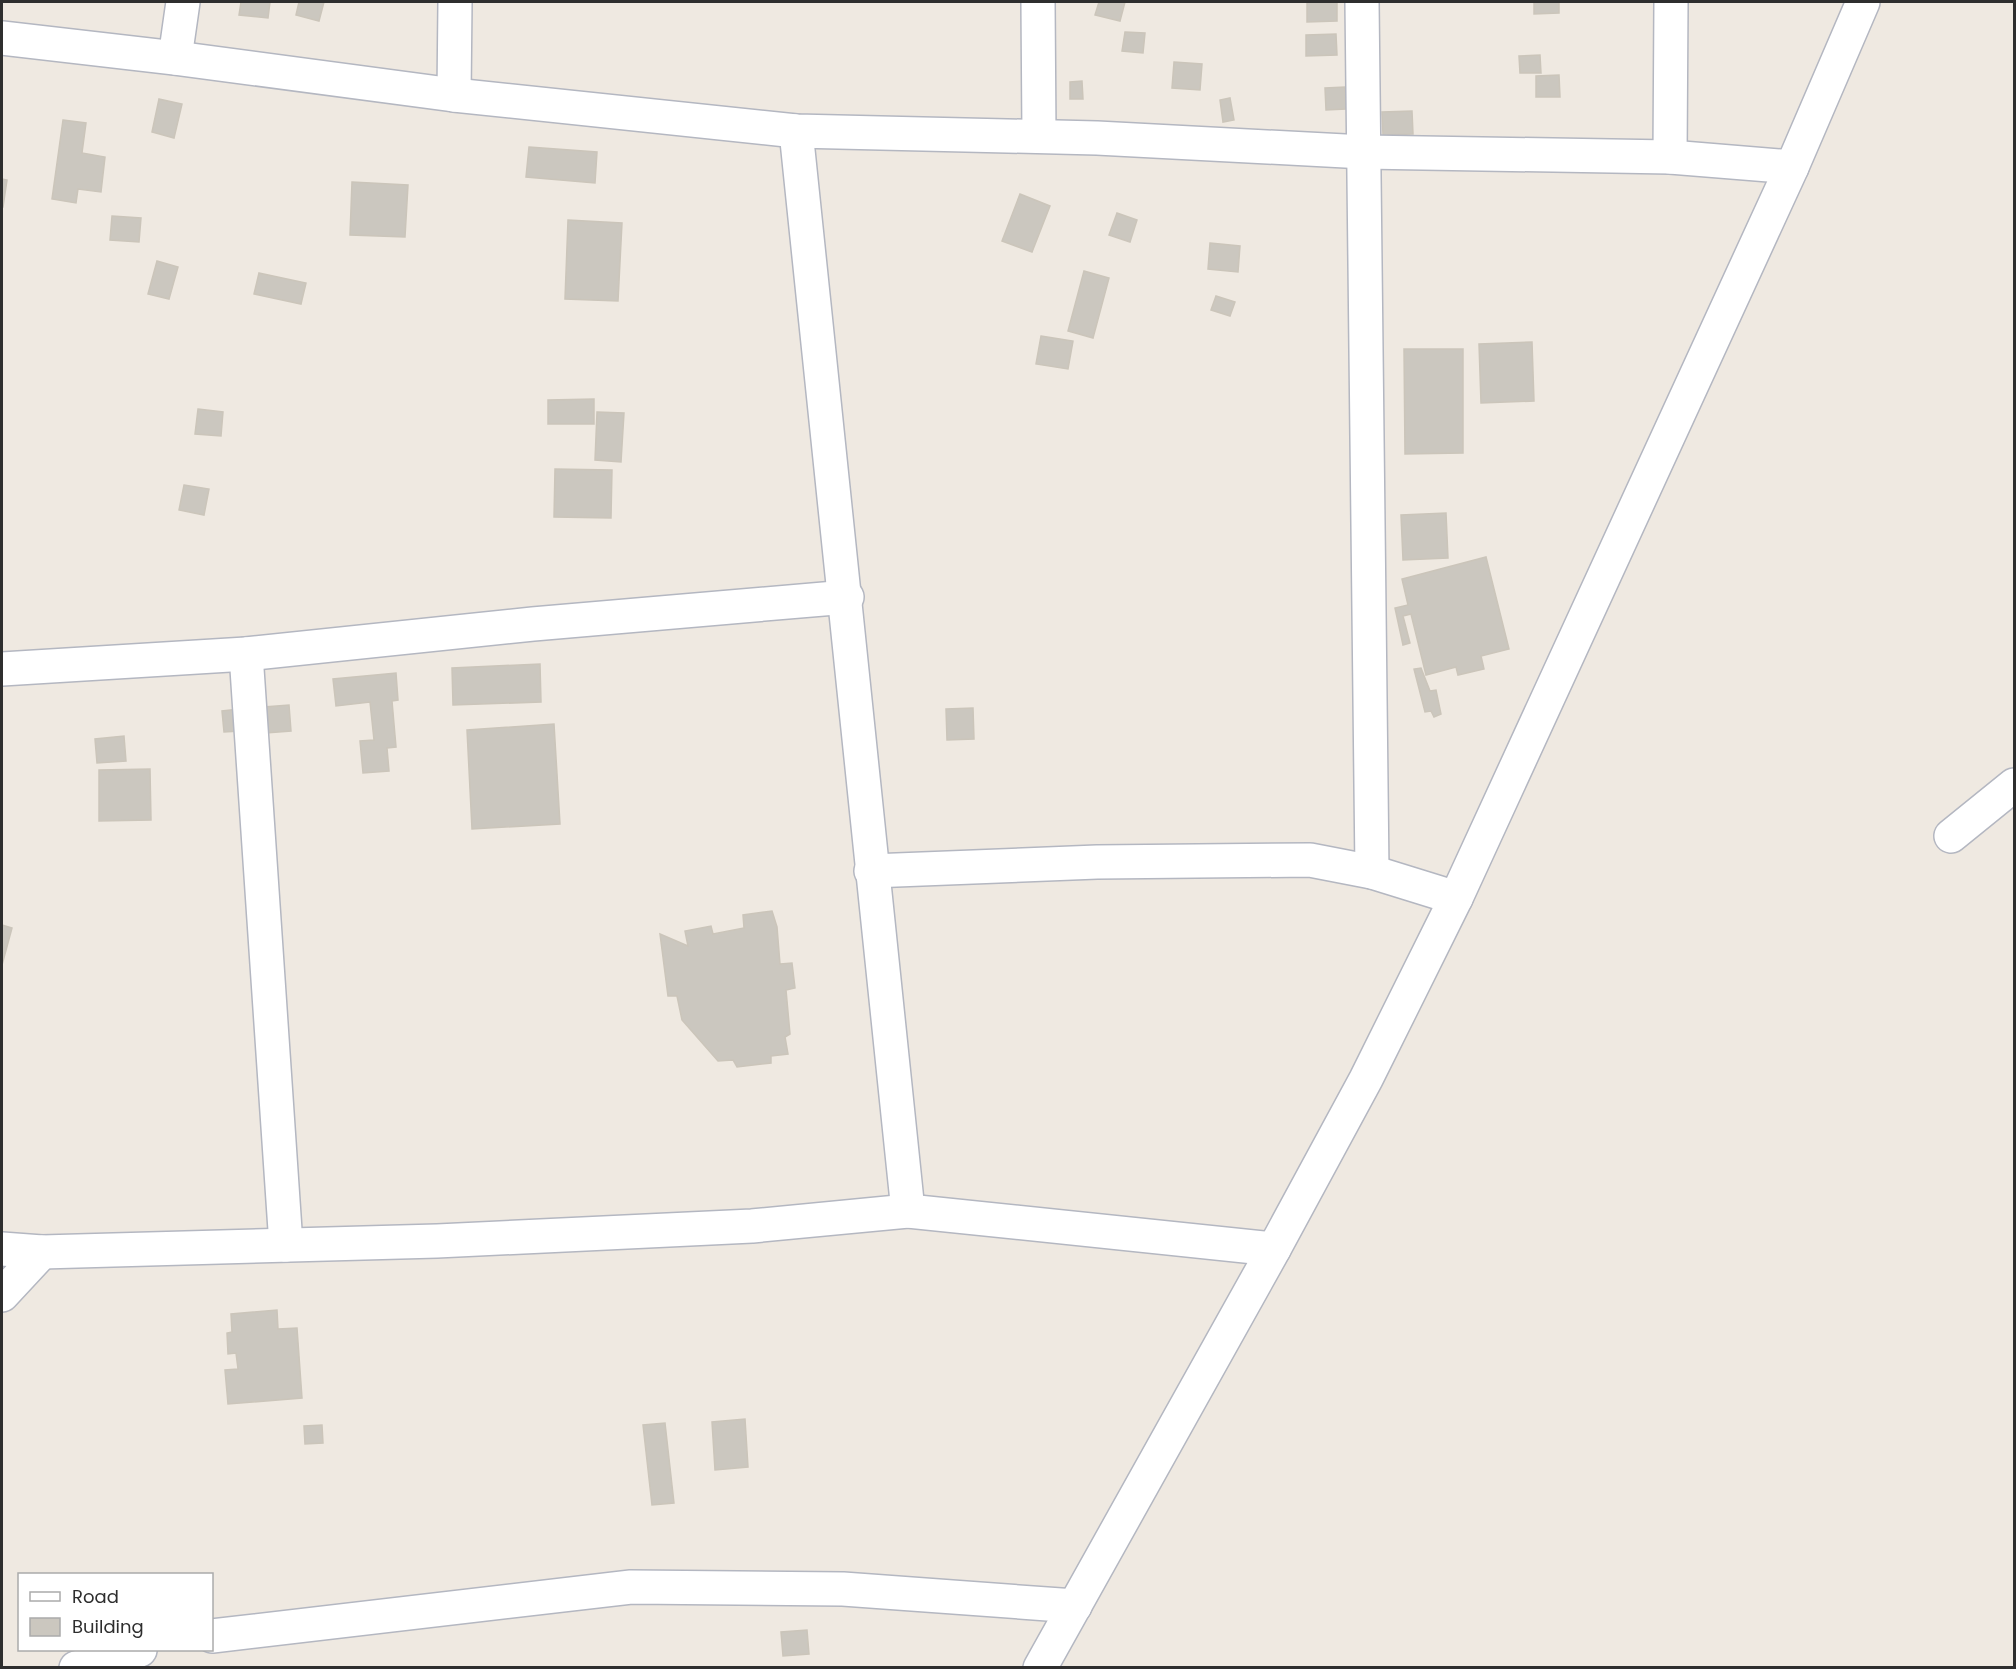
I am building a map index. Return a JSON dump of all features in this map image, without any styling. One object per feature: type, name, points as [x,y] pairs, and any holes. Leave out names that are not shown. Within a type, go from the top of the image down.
[{"type":"street","points":[[175,58],[183,2]]},
{"type":"street","points":[[454,95],[455,2]]},
{"type":"street","points":[[1038,2],[1039,136]]},
{"type":"street","points":[[1362,2],[1372,872]]},
{"type":"street","points":[[1670,157],[1671,2]]},
{"type":"street","points":[[1040,1668],[1274,1249],[1366,1079],[1456,898],[1792,167],[1863,2]]},
{"type":"street","points":[[2,38],[175,58],[454,95],[796,131],[1039,136],[1364,152],[1670,157],[1792,167]]},
{"type":"street","points":[[796,131],[847,597],[871,871],[908,1211]]},
{"type":"street","points":[[2,669],[246,654],[533,624],[847,597]]},
{"type":"street","points":[[246,654],[286,1245]]},
{"type":"street","points":[[1951,836],[2014,784]]},
{"type":"street","points":[[871,871],[1097,862],[1310,860],[1372,872],[1456,898]]},
{"type":"street","points":[[2,1249],[42,1252],[286,1245],[752,1226],[908,1211],[1274,1249]]},
{"type":"street","points":[[2,1294],[42,1252]]},
{"type":"street","points":[[213,1636],[631,1587],[843,1589],[1075,1606]]},
{"type":"street","points":[[76,1668],[136,1651]]},
{"type":"building","points":[[241,2],[270,2],[268,18],[239,15]]},
{"type":"building","points":[[299,2],[324,2],[319,21],[296,15]]},
{"type":"building","points":[[1099,2],[1125,2],[1120,21],[1095,15]]},
{"type":"building","points":[[1307,2],[1337,2],[1337,21],[1307,22]]},
{"type":"building","points":[[1534,2],[1559,2],[1559,13],[1534,14]]},
{"type":"building","points":[[1125,32],[1145,33],[1143,53],[1122,51]]},
{"type":"building","points":[[1336,34],[1337,55],[1306,56],[1306,35]]},
{"type":"building","points":[[1540,55],[1541,73],[1520,73],[1519,56]]},
{"type":"building","points":[[1174,62],[1202,64],[1200,90],[1172,88]]},
{"type":"building","points":[[1559,75],[1560,97],[1536,97],[1536,76]]},
{"type":"building","points":[[1082,81],[1083,99],[1070,99],[1070,82]]},
{"type":"building","points":[[1345,87],[1346,109],[1326,110],[1325,88]]},
{"type":"building","points":[[1230,98],[1234,120],[1223,122],[1220,100]]},
{"type":"building","points":[[159,99],[182,104],[174,138],[152,132]]},
{"type":"building","points":[[1412,111],[1413,134],[1383,135],[1382,112]]},
{"type":"building","points":[[63,120],[86,123],[82,153],[105,157],[101,192],[78,189],[76,203],[52,199]]},
{"type":"building","points":[[529,147],[597,152],[595,183],[526,177]]},
{"type":"building","points":[[2,179],[7,180],[3,207],[2,207]]},
{"type":"building","points":[[352,182],[408,185],[405,237],[350,235]]},
{"type":"building","points":[[1020,194],[1050,206],[1032,252],[1002,241]]},
{"type":"building","points":[[1117,213],[1137,220],[1130,242],[1109,235]]},
{"type":"building","points":[[112,216],[141,218],[139,242],[110,240]]},
{"type":"building","points":[[568,220],[622,223],[618,301],[565,299]]},
{"type":"building","points":[[1210,243],[1240,246],[1238,272],[1208,269]]},
{"type":"building","points":[[157,261],[178,267],[169,299],[148,294]]},
{"type":"building","points":[[1084,271],[1109,278],[1093,338],[1068,331]]},
{"type":"building","points":[[259,273],[306,283],[301,304],[254,294]]},
{"type":"building","points":[[1216,296],[1235,302],[1230,316],[1211,310]]},
{"type":"building","points":[[1041,336],[1073,341],[1068,369],[1036,364]]},
{"type":"building","points":[[1532,342],[1534,401],[1481,403],[1479,344]]},
{"type":"building","points":[[1404,349],[1463,349],[1463,453],[1405,454]]},
{"type":"building","points":[[594,399],[594,424],[548,424],[548,400]]},
{"type":"building","points":[[198,409],[223,412],[221,436],[195,434]]},
{"type":"building","points":[[597,412],[624,413],[621,462],[595,460]]},
{"type":"building","points":[[555,469],[612,470],[611,518],[554,517]]},
{"type":"building","points":[[184,485],[209,489],[204,515],[179,510]]},
{"type":"building","points":[[1446,513],[1448,558],[1403,560],[1401,515]]},
{"type":"building","points":[[1486,557],[1509,649],[1481,656],[1484,669],[1458,675],[1456,667],[1426,675],[1411,614],[1403,616],[1410,643],[1403,645],[1395,608],[1408,605],[1402,579]]},
{"type":"building","points":[[540,664],[541,702],[453,705],[452,668]]},
{"type":"building","points":[[1421,668],[1430,691],[1436,690],[1441,714],[1434,717],[1431,711],[1425,712],[1414,669]]},
{"type":"building","points":[[396,673],[398,700],[392,701],[396,747],[387,748],[389,771],[363,773],[360,741],[374,740],[370,702],[336,706],[333,679]]},
{"type":"building","points":[[289,705],[291,731],[266,733],[264,707]]},
{"type":"building","points":[[973,708],[974,739],[947,740],[946,709]]},
{"type":"building","points":[[239,709],[240,731],[224,732],[222,711]]},
{"type":"building","points":[[554,724],[560,824],[472,829],[467,730]]},
{"type":"building","points":[[124,736],[126,761],[97,763],[95,739]]},
{"type":"building","points":[[150,769],[151,820],[99,821],[99,770]]},
{"type":"building","points":[[772,911],[777,927],[780,964],[792,963],[795,988],[786,990],[790,1034],[785,1037],[788,1054],[771,1056],[771,1063],[737,1067],[733,1060],[718,1061],[682,1020],[677,996],[668,996],[660,934],[688,946],[685,931],[711,926],[713,934],[744,928],[743,915]]},
{"type":"building","points":[[2,925],[12,928],[2,965]]},
{"type":"building","points":[[277,1310],[278,1329],[297,1328],[302,1398],[228,1404],[225,1370],[238,1369],[236,1353],[228,1354],[227,1333],[232,1332],[231,1314]]},
{"type":"building","points":[[745,1419],[748,1467],[715,1470],[712,1422]]},
{"type":"building","points":[[665,1423],[674,1503],[652,1505],[643,1425]]},
{"type":"building","points":[[322,1425],[323,1443],[305,1444],[304,1426]]},
{"type":"building","points":[[807,1630],[809,1654],[783,1656],[781,1632]]}]
